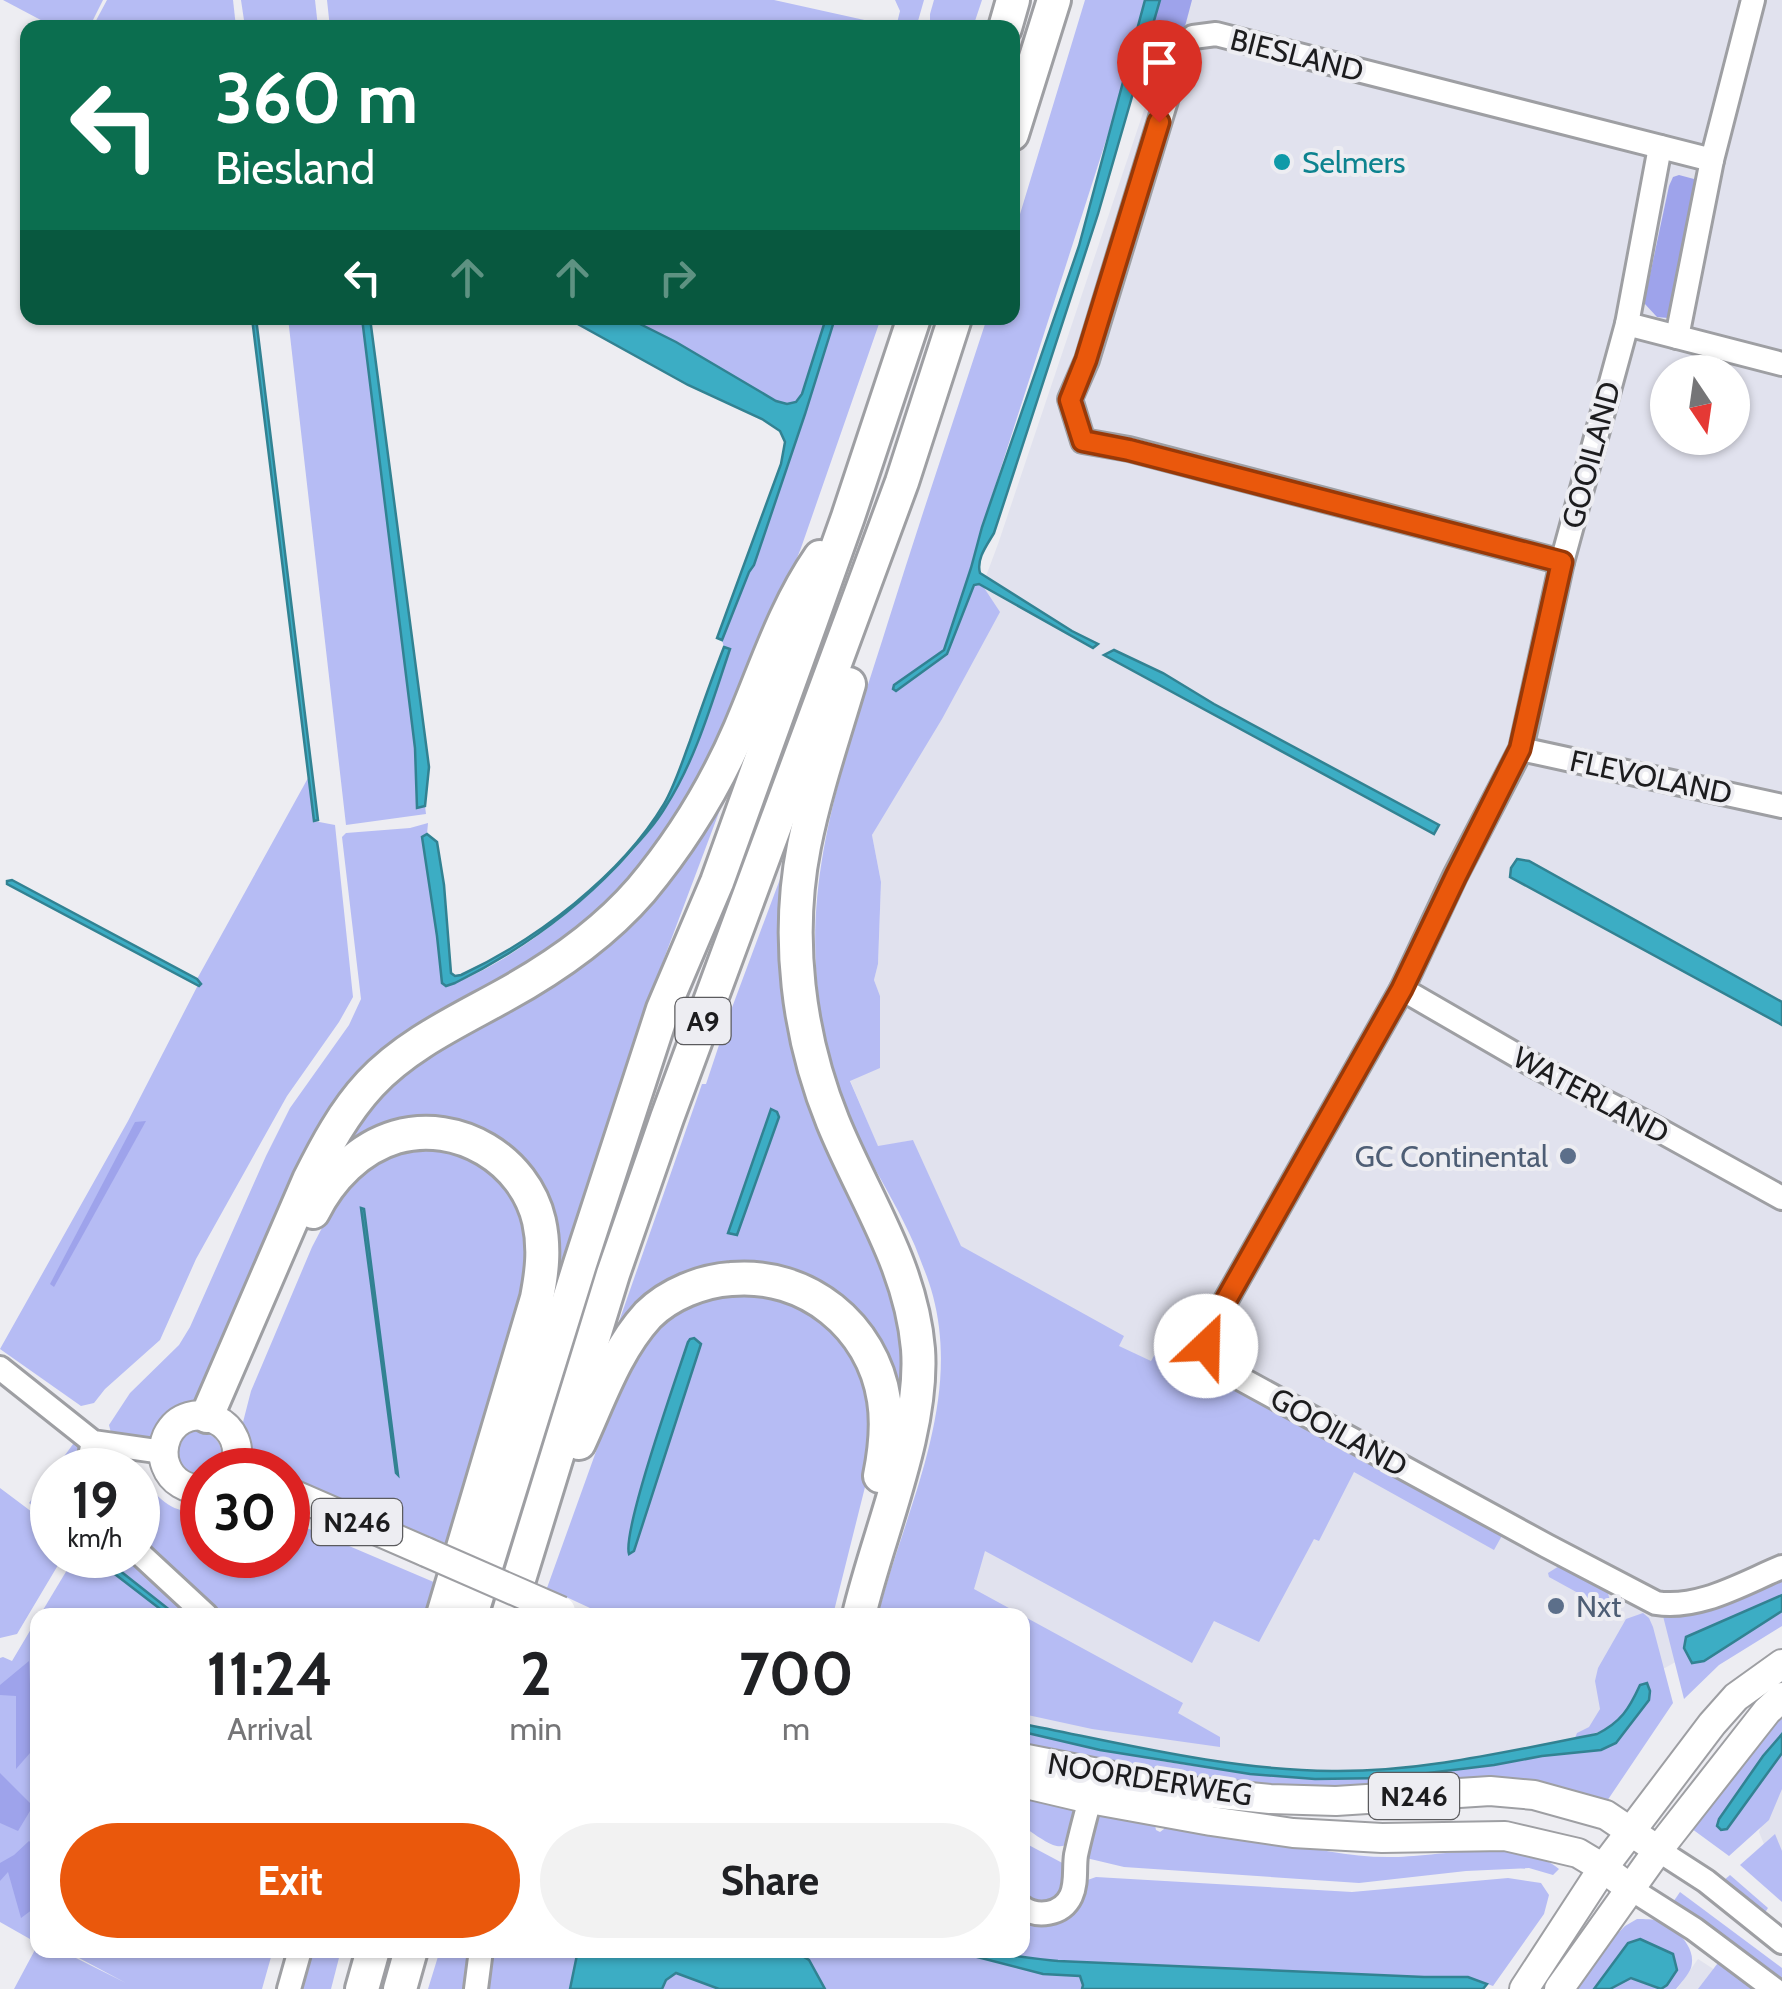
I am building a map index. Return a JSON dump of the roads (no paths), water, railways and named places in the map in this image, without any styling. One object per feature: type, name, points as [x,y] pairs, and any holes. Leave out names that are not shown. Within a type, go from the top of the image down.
[{"type":"highway","points":[[1020,108],[1054,0]]},
{"type":"highway","name":"A9","points":[[473,1608],[663,1009],[716,882],[848,516],[912,325]]},
{"type":"highway","name":"A9","points":[[510,1608],[613,1274],[902,482],[952,325]]},
{"type":"highway","name":"A9","points":[[861,1608],[910,1426],[917,1391],[916,1337],[902,1274],[831,1118],[812,1056],[797,971],[795,933],[809,823],[870,617],[888,570],[902,482]]},
{"type":"highway","name":"A9","points":[[215,1420],[309,1180],[348,1112],[371,1083],[395,1062],[554,967],[602,929],[638,892],[676,845],[704,801],[738,734],[800,587],[848,516]]},
{"type":"highway","points":[[215,1420],[324,1191],[344,1168],[379,1143],[418,1133],[450,1135],[495,1154],[520,1178],[529,1193],[539,1220],[543,1263],[533,1314],[446,1608]]},
{"type":"highway","name":"A9","points":[[522,1566],[616,1361],[648,1316],[672,1297],[711,1282],[762,1279],[783,1282],[827,1303],[852,1327],[880,1380],[886,1419],[882,1464],[843,1608]]},
{"type":"highway","points":[[871,1608],[873,1564]]},
{"type":"highway","points":[[359,1958],[359,1989]]},
{"type":"highway","points":[[359,1989],[370,1958]]},
{"type":"highway","points":[[400,1989],[409,1958]]},
{"type":"main road","points":[[180,1484],[165,1465],[163,1452],[172,1428],[182,1420],[194,1416],[215,1420],[232,1433],[237,1448]]},
{"type":"main road","name":"N246","points":[[310,1502],[555,1608]]},
{"type":"main road","points":[[1524,1989],[1603,1868],[1736,1697],[1782,1664]]},
{"type":"main road","points":[[1559,1989],[1658,1850],[1766,1711],[1782,1696]]},
{"type":"main road","name":"NOORDERWEG","points":[[1030,1760],[1189,1791],[1270,1799],[1336,1801],[1490,1791],[1534,1795],[1606,1815],[1658,1850]]},
{"type":"main road","name":"NOORDERWEG","points":[[1030,1785],[1090,1799],[1293,1833],[1382,1838],[1505,1836],[1578,1854],[1631,1889]]},
{"type":"street","points":[[1677,337],[1712,160],[1753,0]]},
{"type":"street","name":"BIESLAND","points":[[1562,562],[1083,441],[1070,400],[1086,360],[1182,48],[1193,37],[1216,34],[1712,160]]},
{"type":"street","name":"GOOILAND","points":[[1660,147],[1627,324],[1562,562],[1520,749],[1402,989],[1208,1332],[1206,1346],[1210,1358],[1222,1368],[1656,1603],[1671,1606],[1696,1602],[1782,1567]]},
{"type":"street","points":[[1627,324],[1782,364]]},
{"type":"street","name":"FLEVOLAND","points":[[1520,749],[1782,806]]},
{"type":"street","name":"WATERLAND","points":[[1402,989],[1535,1066],[1782,1198]]},
{"type":"street","points":[[0,1368],[93,1442],[163,1452]]},
{"type":"street","points":[[92,1448],[93,1442]]},
{"type":"street","points":[[160,1572],[198,1608]]},
{"type":"street","name":"NOORDERWEG","points":[[1030,1913],[1050,1914],[1064,1906],[1071,1896],[1090,1799]]},
{"type":"street","points":[[1658,1850],[1706,1880],[1782,1942]]},
{"type":"street","points":[[1631,1889],[1694,1929],[1774,1989]]},
{"type":"street","points":[[289,1989],[298,1958]]},
{"type":"street","points":[[476,1989],[480,1958]]},
{"type":"place","name":"Selmers","points":[[1282,162]]},
{"type":"place","name":"GC Continental","points":[[1568,1156]]},
{"type":"place","name":"Nxt","points":[[1556,1606]]}]
